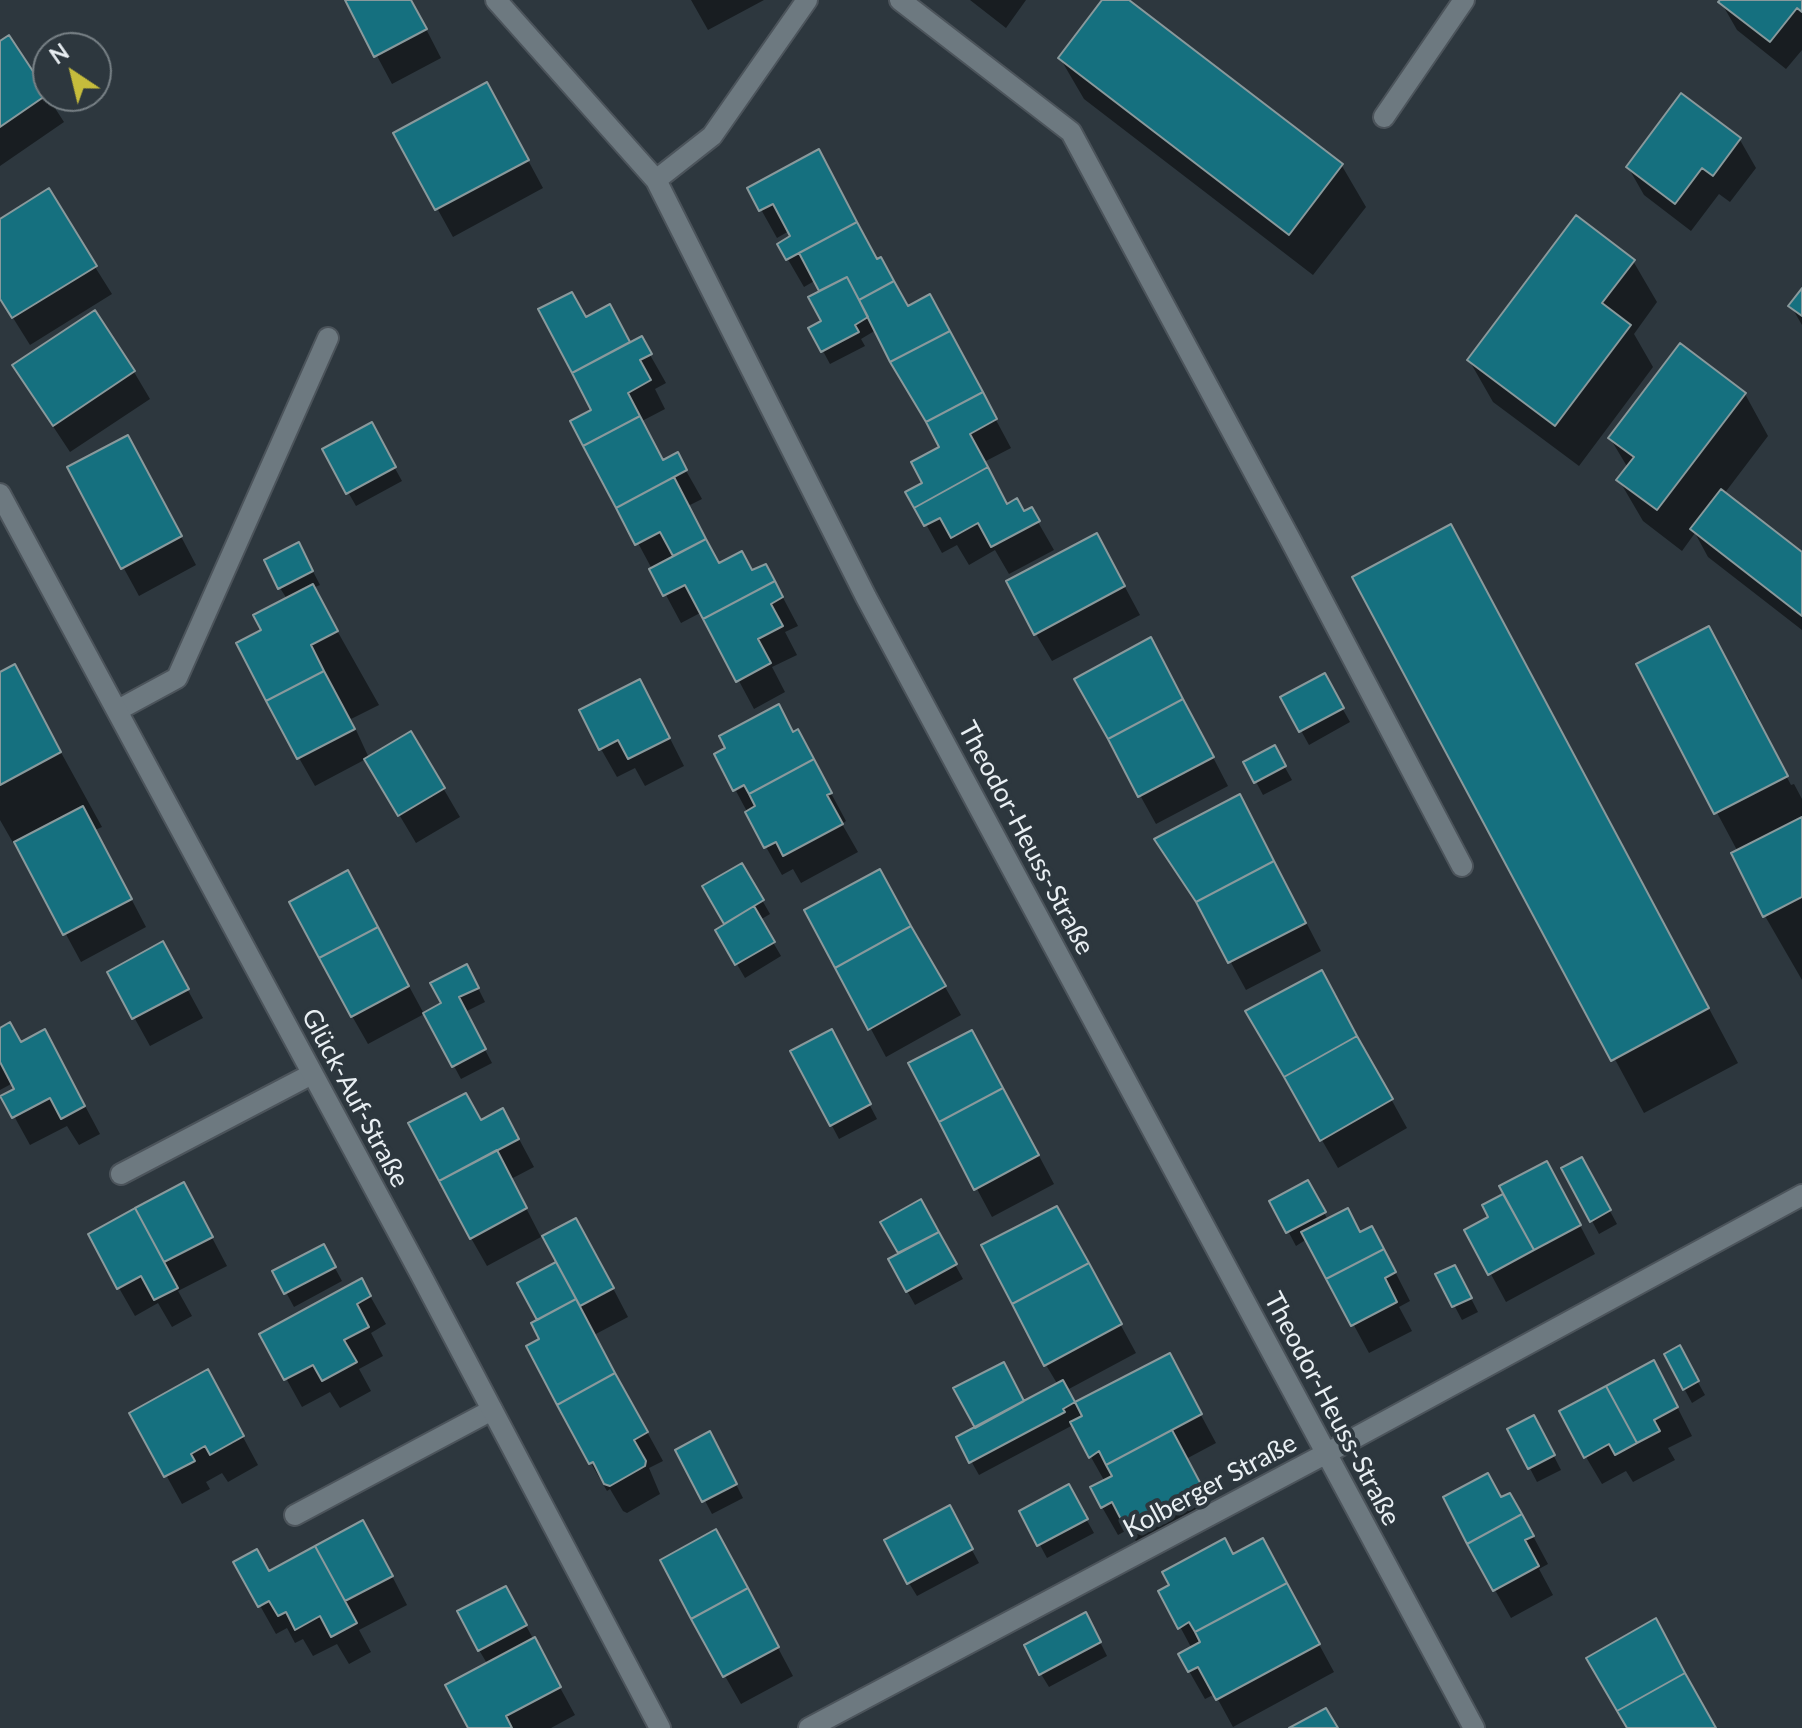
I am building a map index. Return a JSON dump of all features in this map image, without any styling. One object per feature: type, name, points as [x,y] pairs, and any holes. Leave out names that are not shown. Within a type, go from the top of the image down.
[{"type":"street","name":"Theodor-Heuss-Straße","points":[[496,0],[656,180],[866,597],[1474,1728]]},
{"type":"street","points":[[656,180],[712,136],[807,0]]},
{"type":"street","points":[[900,0],[1071,132],[1462,866]]},
{"type":"street","points":[[1384,117],[1464,0]]},
{"type":"street","points":[[118,710],[177,678],[328,338]]},
{"type":"street","name":"Glück-Auf-Straße","points":[[0,494],[660,1728]]},
{"type":"street","points":[[121,1174],[312,1074]]},
{"type":"street","name":"Kolberger Straße","points":[[809,1728],[1327,1453],[1802,1195]]},
{"type":"street","points":[[295,1515],[492,1410]]},
{"type":"building","points":[[345,0],[411,0],[427,29],[374,57]]},
{"type":"building","points":[[1102,0],[1129,0],[1343,164],[1289,235],[1058,58]]},
{"type":"building","points":[[1802,0],[1802,12],[1797,8],[1770,42],[1718,2]]},
{"type":"building","points":[[9,35],[32,70],[32,105],[0,127],[0,41]]},
{"type":"building","points":[[487,82],[529,160],[435,210],[393,133]]},
{"type":"building","points":[[1681,93],[1741,138],[1713,176],[1702,168],[1675,204],[1626,167]]},
{"type":"building","points":[[819,149],[857,222],[786,260],[777,244],[790,236],[773,204],[759,211],[747,188]]},
{"type":"building","points":[[49,188],[97,266],[12,318],[0,299],[0,219]]},
{"type":"building","points":[[1576,215],[1635,260],[1602,303],[1631,325],[1555,426],[1467,360]]},
{"type":"building","points":[[857,222],[877,259],[881,257],[894,281],[859,300],[847,277],[819,291],[799,253]]},
{"type":"building","points":[[847,277],[868,317],[855,325],[859,332],[821,352],[808,328],[821,321],[808,297]]},
{"type":"building","points":[[894,281],[908,306],[930,294],[950,331],[890,362],[859,300]]},
{"type":"building","points":[[1802,288],[1802,316],[1788,306]]},
{"type":"building","points":[[572,292],[586,317],[610,304],[630,342],[572,373],[538,309]]},
{"type":"building","points":[[95,310],[135,371],[53,426],[12,365]]},
{"type":"building","points":[[950,331],[983,392],[926,422],[890,362]]},
{"type":"building","points":[[642,336],[652,354],[640,360],[651,380],[628,393],[640,416],[583,446],[570,421],[591,410],[572,373]]},
{"type":"building","points":[[1680,343],[1746,393],[1657,510],[1616,480],[1634,457],[1608,438]]},
{"type":"building","points":[[983,392],[997,419],[970,434],[988,467],[914,508],[905,492],[922,483],[911,462],[939,447],[926,422]]},
{"type":"building","points":[[640,416],[663,460],[678,452],[687,470],[616,508],[583,446]]},
{"type":"building","points":[[372,422],[396,467],[346,494],[322,449]]},
{"type":"building","points":[[128,435],[182,536],[121,569],[67,467]]},
{"type":"building","points":[[988,467],[1007,504],[1017,498],[1024,511],[1032,507],[1040,521],[991,547],[978,523],[951,538],[940,518],[924,526],[914,508]]},
{"type":"building","points":[[674,477],[706,539],[673,556],[660,532],[635,545],[616,508]]},
{"type":"building","points":[[1721,489],[1802,552],[1802,616],[1690,529]]},
{"type":"building","points":[[1451,524],[1709,1008],[1611,1061],[1352,577]]},
{"type":"building","points":[[1097,533],[1125,586],[1034,635],[1006,581]]},
{"type":"building","points":[[706,539],[719,563],[742,551],[752,570],[766,564],[775,581],[703,619],[685,585],[663,596],[649,569]]},
{"type":"building","points":[[299,542],[313,571],[278,589],[264,560]]},
{"type":"building","points":[[775,581],[783,597],[771,604],[783,626],[758,639],[771,663],[736,682],[703,619]]},
{"type":"building","points":[[313,584],[338,631],[311,645],[324,671],[266,701],[236,643],[261,630],[253,615]]},
{"type":"building","points":[[1709,626],[1788,776],[1714,814],[1636,664]]},
{"type":"building","points":[[1151,637],[1183,699],[1108,739],[1074,679]]},
{"type":"building","points":[[15,664],[61,752],[0,785],[0,672]]},
{"type":"building","points":[[324,671],[355,729],[297,759],[266,701]]},
{"type":"building","points":[[1325,673],[1344,708],[1299,732],[1280,697]]},
{"type":"building","points":[[640,679],[670,738],[628,759],[618,740],[599,750],[579,710]]},
{"type":"building","points":[[1183,699],[1214,757],[1138,797],[1108,739]]},
{"type":"building","points":[[779,704],[793,732],[798,729],[814,759],[749,794],[744,785],[733,791],[714,754],[725,748],[719,736]]},
{"type":"building","points":[[411,731],[445,788],[398,816],[364,759]]},
{"type":"building","points":[[1275,745],[1286,766],[1254,783],[1243,762]]},
{"type":"building","points":[[814,759],[832,793],[827,795],[843,824],[783,856],[776,842],[764,848],[745,812],[755,806],[749,794]]},
{"type":"building","points":[[1240,794],[1274,861],[1196,902],[1154,839]]},
{"type":"building","points":[[83,806],[132,899],[63,935],[14,842]]},
{"type":"building","points":[[1802,817],[1802,897],[1763,917],[1731,853]]},
{"type":"building","points":[[1274,861],[1306,923],[1228,963],[1196,902]]},
{"type":"building","points":[[742,863],[764,900],[724,924],[702,886]]},
{"type":"building","points":[[880,869],[911,926],[835,968],[804,910]]},
{"type":"building","points":[[348,870],[378,927],[319,958],[289,902]]},
{"type":"building","points":[[754,906],[775,942],[735,965],[715,930]]},
{"type":"building","points":[[911,926],[946,986],[868,1030],[835,968]]},
{"type":"building","points":[[378,927],[409,986],[351,1017],[319,958]]},
{"type":"building","points":[[163,941],[189,989],[132,1019],[107,972]]},
{"type":"building","points":[[467,964],[479,988],[459,997],[486,1049],[452,1067],[423,1013],[441,1003],[430,983]]},
{"type":"building","points":[[1322,970],[1357,1036],[1284,1077],[1245,1011]]},
{"type":"building","points":[[10,1022],[21,1042],[45,1029],[85,1106],[61,1119],[50,1098],[12,1118],[0,1096],[14,1089],[0,1062],[0,1028]]},
{"type":"building","points":[[832,1029],[871,1104],[830,1126],[790,1051]]},
{"type":"building","points":[[972,1030],[1003,1088],[939,1122],[908,1063]]},
{"type":"building","points":[[1357,1036],[1393,1099],[1320,1141],[1284,1077]]},
{"type":"building","points":[[1003,1088],[1039,1155],[974,1190],[939,1122]]},
{"type":"building","points":[[466,1093],[481,1120],[503,1108],[519,1139],[439,1181],[408,1123]]},
{"type":"building","points":[[497,1150],[527,1208],[470,1239],[439,1181]]},
{"type":"building","points":[[1582,1157],[1611,1210],[1590,1222],[1561,1168]]},
{"type":"building","points":[[1547,1161],[1581,1225],[1534,1250],[1499,1186]]},
{"type":"building","points":[[1308,1180],[1326,1212],[1286,1233],[1269,1201]]},
{"type":"building","points":[[184,1182],[213,1237],[164,1262],[135,1208]]},
{"type":"building","points":[[1503,1194],[1534,1250],[1488,1275],[1464,1230],[1488,1217],[1482,1205]]},
{"type":"building","points":[[921,1199],[939,1232],[898,1253],[880,1222]]},
{"type":"building","points":[[1057,1206],[1089,1263],[1012,1304],[981,1245]]},
{"type":"building","points":[[135,1208],[178,1288],[154,1300],[141,1276],[117,1289],[88,1234]]},
{"type":"building","points":[[1348,1208],[1360,1232],[1372,1226],[1384,1249],[1326,1279],[1301,1232]]},
{"type":"building","points":[[576,1218],[614,1288],[580,1306],[542,1236]]},
{"type":"building","points":[[939,1232],[957,1264],[906,1292],[888,1259]]},
{"type":"building","points":[[324,1244],[336,1267],[284,1294],[272,1271]]},
{"type":"building","points":[[1384,1249],[1396,1272],[1385,1278],[1397,1302],[1351,1326],[1326,1279]]},
{"type":"building","points":[[556,1262],[576,1299],[537,1320],[517,1283]]},
{"type":"building","points":[[1089,1263],[1122,1324],[1044,1366],[1012,1304]]},
{"type":"building","points":[[1455,1265],[1472,1298],[1452,1307],[1435,1274]]},
{"type":"building","points":[[362,1278],[371,1296],[357,1304],[369,1327],[344,1340],[357,1362],[322,1381],[313,1365],[284,1380],[259,1334]]},
{"type":"building","points":[[576,1299],[615,1373],[557,1405],[526,1346],[539,1339],[531,1323]]},
{"type":"building","points":[[1680,1345],[1699,1381],[1683,1390],[1664,1354]]},
{"type":"building","points":[[1170,1353],[1202,1414],[1106,1465],[1099,1451],[1089,1458],[1070,1422],[1082,1416],[1075,1402]]},
{"type":"building","points":[[1654,1360],[1678,1407],[1654,1420],[1660,1431],[1637,1443],[1606,1386]]},
{"type":"building","points":[[1004,1362],[1024,1401],[975,1428],[953,1388]]},
{"type":"building","points":[[208,1369],[244,1436],[210,1455],[205,1446],[191,1454],[195,1461],[164,1477],[129,1413]]},
{"type":"building","points":[[615,1373],[648,1432],[634,1440],[646,1461],[645,1466],[610,1486],[604,1484],[593,1462],[589,1464],[557,1405]]},
{"type":"building","points":[[1063,1380],[1075,1402],[1063,1409],[1065,1412],[969,1463],[956,1437]]},
{"type":"building","points":[[1606,1386],[1637,1443],[1615,1455],[1609,1444],[1584,1458],[1559,1411]]},
{"type":"building","points":[[1534,1415],[1555,1455],[1528,1469],[1507,1429]]},
{"type":"building","points":[[1172,1430],[1204,1490],[1127,1531],[1112,1502],[1101,1508],[1090,1487],[1112,1476],[1106,1465]]},
{"type":"building","points":[[710,1431],[737,1484],[702,1502],[675,1450]]},
{"type":"building","points":[[1488,1473],[1501,1497],[1510,1493],[1522,1514],[1467,1544],[1443,1497]]},
{"type":"building","points":[[1069,1484],[1088,1519],[1037,1546],[1019,1511]]},
{"type":"building","points":[[950,1505],[973,1549],[907,1584],[884,1540]]},
{"type":"building","points":[[1522,1514],[1534,1536],[1525,1540],[1539,1566],[1493,1591],[1467,1544]]},
{"type":"building","points":[[363,1520],[393,1576],[345,1601],[315,1546]]},
{"type":"building","points":[[716,1529],[748,1588],[691,1619],[660,1560]]},
{"type":"building","points":[[1225,1538],[1233,1554],[1263,1538],[1287,1583],[1195,1632],[1189,1622],[1178,1629],[1158,1591],[1169,1585],[1162,1572]]},
{"type":"building","points":[[315,1546],[357,1623],[331,1637],[320,1616],[295,1630],[286,1612],[278,1616],[269,1601],[258,1607],[233,1562],[257,1549],[269,1571]]},
{"type":"building","points":[[1287,1583],[1320,1644],[1216,1700],[1198,1667],[1188,1672],[1178,1654],[1200,1642],[1195,1632]]},
{"type":"building","points":[[506,1586],[527,1625],[478,1651],[457,1611]]},
{"type":"building","points":[[748,1588],[779,1647],[723,1677],[691,1619]]},
{"type":"building","points":[[1086,1612],[1101,1642],[1039,1675],[1024,1645]]},
{"type":"building","points":[[1656,1618],[1685,1673],[1617,1711],[1586,1658]]},
{"type":"building","points":[[535,1637],[561,1687],[506,1716],[512,1728],[468,1728],[445,1685]]},
{"type":"building","points":[[1685,1673],[1716,1728],[1627,1728],[1617,1711]]},
{"type":"building","points":[[1326,1708],[1338,1728],[1289,1728]]}]
